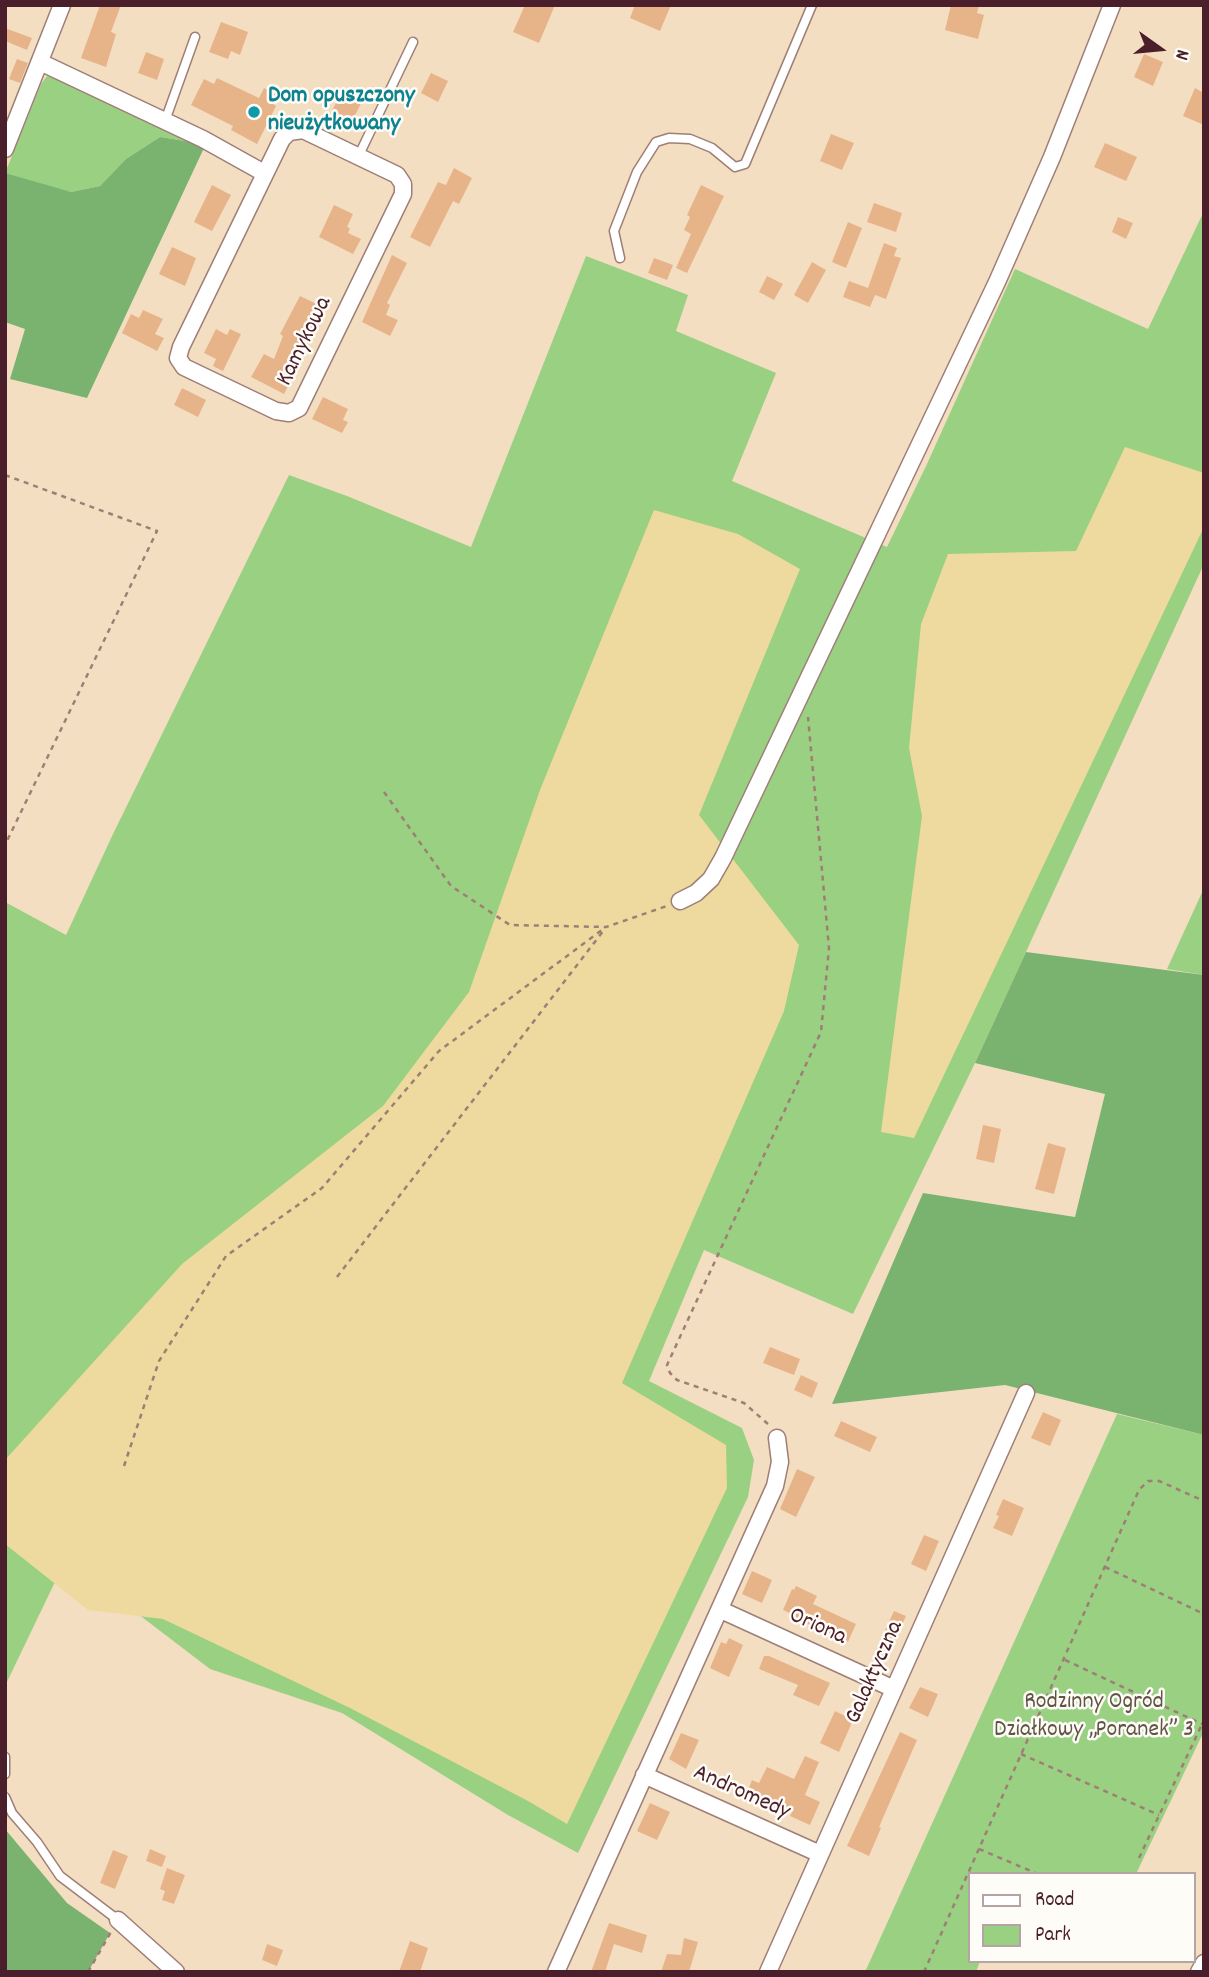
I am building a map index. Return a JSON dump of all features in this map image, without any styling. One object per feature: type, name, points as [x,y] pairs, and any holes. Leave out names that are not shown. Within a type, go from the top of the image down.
[{"type":"street","points":[[5,149],[10,121],[40,62],[62,5]]},
{"type":"street","points":[[680,901],[696,893],[711,879],[767,768],[997,282],[1052,157],[1112,5]]},
{"type":"street","points":[[40,62],[165,121],[264,173]]},
{"type":"street","name":"Kamykowa","points":[[303,130],[359,155],[397,175],[403,184],[403,194],[299,408],[289,413],[276,411],[184,367],[178,358],[181,347],[282,139],[289,132],[303,130]]},
{"type":"street","name":"Galaktyczna","points":[[768,1972],[1026,1393]]},
{"type":"street","points":[[556,1972],[775,1486],[780,1462],[774,1432]]},
{"type":"street","name":"Oriona","points":[[721,1610],[894,1689]]},
{"type":"street","name":"Andromedy","points":[[644,1775],[820,1854]]},
{"type":"street","points":[[118,1920],[176,1972]]},
{"type":"street","points":[[1199,1972],[1204,1963]]},
{"type":"lane","points":[[620,258],[614,231],[637,172],[656,142],[669,138],[690,139],[712,148],[735,167],[745,164],[813,5]]},
{"type":"lane","points":[[165,121],[195,37]]},
{"type":"lane","points":[[359,155],[413,42]]},
{"type":"lane","points":[[5,1757],[5,1774]]},
{"type":"lane","points":[[5,1797],[12,1813],[37,1842],[60,1876],[118,1920]]},
{"type":"path","points":[[5,475],[157,531],[5,845]]},
{"type":"path","points":[[774,1432],[744,1404],[677,1380],[667,1365],[821,1032],[829,947],[808,714]]},
{"type":"path","points":[[384,792],[451,886],[510,925],[606,927]]},
{"type":"path","points":[[124,1466],[159,1361],[226,1256],[322,1188],[439,1051],[606,927],[680,901]]},
{"type":"path","points":[[337,1277],[606,927]]},
{"type":"path","points":[[969,1872],[1139,1490],[1148,1481],[1159,1480],[1204,1502]]},
{"type":"path","points":[[1105,1567],[1204,1614]]},
{"type":"path","points":[[1064,1659],[1203,1722],[1139,1858]]},
{"type":"path","points":[[1021,1754],[1159,1815]]},
{"type":"path","points":[[979,1849],[1033,1872]]},
{"type":"path","points":[[923,1972],[968,1873]]},
{"type":"path","points":[[88,1972],[118,1920]]},
{"type":"green space","points":[[47,76],[191,142],[160,137],[126,159],[100,186],[71,192],[5,173],[41,84]]},
{"type":"green space","points":[[160,137],[191,142],[204,148],[87,398],[10,379],[25,329],[5,322],[5,173],[71,192],[100,186],[126,159]]},
{"type":"green space","points":[[1204,211],[1204,564],[975,1063],[853,1314],[704,1250],[649,1381],[742,1428],[754,1460],[748,1497],[578,1853],[508,1815],[342,1713],[210,1669],[66,1559],[5,1686],[5,902],[66,935],[289,475],[471,547],[586,256],[688,295],[676,331],[776,373],[732,481],[887,547],[1015,269],[1148,329]]},
{"type":"green space","points":[[1204,888],[1204,975],[1167,969]]},
{"type":"green space","points":[[1026,952],[1204,975],[1204,1435],[1005,1385],[832,1404],[923,1193],[1075,1217],[1105,1094],[975,1063]]},
{"type":"green space","name":"Rodzinny Ogród Działkowy „Poranek” 3","points":[[1117,1414],[1204,1435],[1204,1731],[1137,1872],[968,1872],[968,1963],[979,1963],[976,1972],[865,1972]]},
{"type":"green space","points":[[5,1829],[67,1903],[110,1933],[88,1972],[5,1972]]},
{"type":"sand","points":[[1125,447],[1204,473],[1204,527],[914,1138],[881,1132],[922,816],[909,748],[921,624],[948,554],[1076,551]]},
{"type":"sand","points":[[654,510],[738,534],[800,569],[699,815],[799,945],[784,1011],[622,1383],[726,1445],[727,1488],[567,1824],[350,1708],[163,1619],[88,1610],[5,1544],[5,1460],[182,1264],[383,1106],[469,992],[540,790]]},
{"type":"building","points":[[100,5],[121,5],[111,32],[116,34],[106,67],[81,58]]},
{"type":"building","points":[[525,5],[555,5],[539,43],[513,32]]},
{"type":"building","points":[[635,5],[671,5],[660,31],[630,18]]},
{"type":"building","points":[[951,5],[979,5],[977,13],[984,15],[978,39],[945,30]]},
{"type":"building","points":[[221,22],[248,32],[240,55],[231,51],[228,59],[209,52]]},
{"type":"building","points":[[5,28],[32,38],[27,50],[5,41]]},
{"type":"building","points":[[146,52],[164,59],[157,80],[138,73]]},
{"type":"building","points":[[1144,54],[1163,62],[1153,86],[1134,77]]},
{"type":"building","points":[[17,59],[28,63],[20,83],[9,79]]},
{"type":"building","points":[[431,73],[448,81],[438,102],[421,93]]},
{"type":"building","points":[[217,78],[259,98],[264,88],[278,95],[273,104],[276,106],[257,144],[231,130],[233,126],[191,105],[204,79],[214,84]]},
{"type":"building","points":[[344,88],[364,97],[349,128],[328,118]]},
{"type":"building","points":[[1195,88],[1204,93],[1204,125],[1183,116]]},
{"type":"building","points":[[831,134],[854,143],[842,170],[820,161]]},
{"type":"building","points":[[1105,143],[1137,157],[1126,181],[1094,167]]},
{"type":"building","points":[[454,168],[472,178],[459,204],[453,201],[430,247],[410,237],[438,182],[446,185]]},
{"type":"building","points":[[212,185],[231,195],[212,231],[194,222]]},
{"type":"building","points":[[701,185],[724,196],[687,273],[676,268],[691,234],[684,230],[690,217],[687,215]]},
{"type":"building","points":[[874,203],[902,213],[896,232],[867,222]]},
{"type":"building","points":[[334,205],[353,214],[347,227],[350,228],[348,233],[361,239],[353,254],[319,237]]},
{"type":"building","points":[[1118,217],[1133,223],[1126,239],[1112,232]]},
{"type":"building","points":[[848,222],[862,228],[846,268],[832,262]]},
{"type":"building","points":[[884,243],[897,248],[894,256],[901,258],[886,299],[875,295],[870,307],[843,297],[849,281],[868,288]]},
{"type":"building","points":[[172,247],[196,258],[185,286],[159,274]]},
{"type":"building","points":[[392,255],[407,263],[387,303],[390,305],[386,315],[398,320],[390,336],[362,322]]},
{"type":"building","points":[[654,258],[673,265],[667,280],[648,273]]},
{"type":"building","points":[[812,262],[826,270],[808,303],[794,295]]},
{"type":"building","points":[[767,276],[783,284],[774,300],[759,292]]},
{"type":"building","points":[[300,296],[325,308],[306,347],[304,346],[292,368],[296,370],[284,394],[251,377],[264,354],[274,359],[283,336],[280,334]]},
{"type":"building","points":[[143,310],[163,319],[155,334],[164,338],[157,351],[122,333],[131,314],[139,318]]},
{"type":"building","points":[[216,329],[227,335],[230,329],[241,334],[223,371],[213,366],[216,359],[204,353]]},
{"type":"building","points":[[182,388],[206,400],[198,417],[174,405]]},
{"type":"building","points":[[323,397],[348,409],[343,420],[348,422],[342,433],[312,419]]},
{"type":"building","points":[[983,1125],[1001,1129],[994,1163],[976,1159]]},
{"type":"building","points":[[1048,1143],[1066,1148],[1054,1194],[1035,1189]]},
{"type":"building","points":[[770,1347],[800,1359],[794,1375],[763,1363]]},
{"type":"building","points":[[801,1375],[818,1383],[812,1398],[794,1390]]},
{"type":"building","points":[[1043,1412],[1061,1420],[1050,1446],[1031,1438]]},
{"type":"building","points":[[841,1421],[877,1437],[870,1452],[834,1436]]},
{"type":"building","points":[[797,1469],[815,1477],[796,1517],[780,1509]]},
{"type":"building","points":[[1003,1499],[1024,1508],[1012,1536],[993,1528]]},
{"type":"building","points":[[924,1535],[939,1541],[926,1571],[911,1564]]},
{"type":"building","points":[[752,1571],[772,1580],[762,1603],[742,1594]]},
{"type":"building","points":[[796,1586],[817,1596],[813,1604],[856,1624],[848,1642],[783,1610]]},
{"type":"building","points":[[894,1611],[906,1616],[887,1659],[874,1654]]},
{"type":"building","points":[[729,1638],[743,1645],[729,1677],[710,1668],[721,1642],[726,1644]]},
{"type":"building","points":[[764,1656],[830,1683],[819,1706],[793,1695],[798,1685],[759,1669]]},
{"type":"building","points":[[920,1687],[938,1694],[928,1717],[909,1708]]},
{"type":"building","points":[[835,1711],[853,1720],[839,1752],[820,1743]]},
{"type":"building","points":[[900,1732],[917,1740],[869,1856],[847,1846]]},
{"type":"building","points":[[681,1733],[699,1740],[686,1769],[669,1759]]},
{"type":"building","points":[[805,1756],[819,1762],[805,1795],[820,1802],[810,1825],[790,1816],[793,1810],[762,1796],[760,1802],[746,1795],[752,1780],[759,1783],[767,1767],[794,1779]]},
{"type":"building","points":[[650,1803],[670,1812],[657,1840],[637,1831]]},
{"type":"building","points":[[150,1849],[166,1856],[162,1867],[146,1861]]},
{"type":"building","points":[[113,1850],[128,1856],[115,1889],[100,1883]]},
{"type":"building","points":[[167,1868],[185,1875],[174,1904],[162,1900],[165,1891],[160,1889]]},
{"type":"building","points":[[609,1923],[647,1935],[642,1953],[614,1944],[605,1972],[591,1972]]},
{"type":"building","points":[[684,1938],[698,1942],[689,1972],[661,1972],[667,1954],[681,1955]]},
{"type":"building","points":[[410,1941],[428,1948],[420,1972],[399,1972]]},
{"type":"building","points":[[267,1944],[283,1950],[277,1966],[262,1960]]},
{"type":"place","name":"Dom opuszczony nieużytkowany","points":[[254,112]]}]
